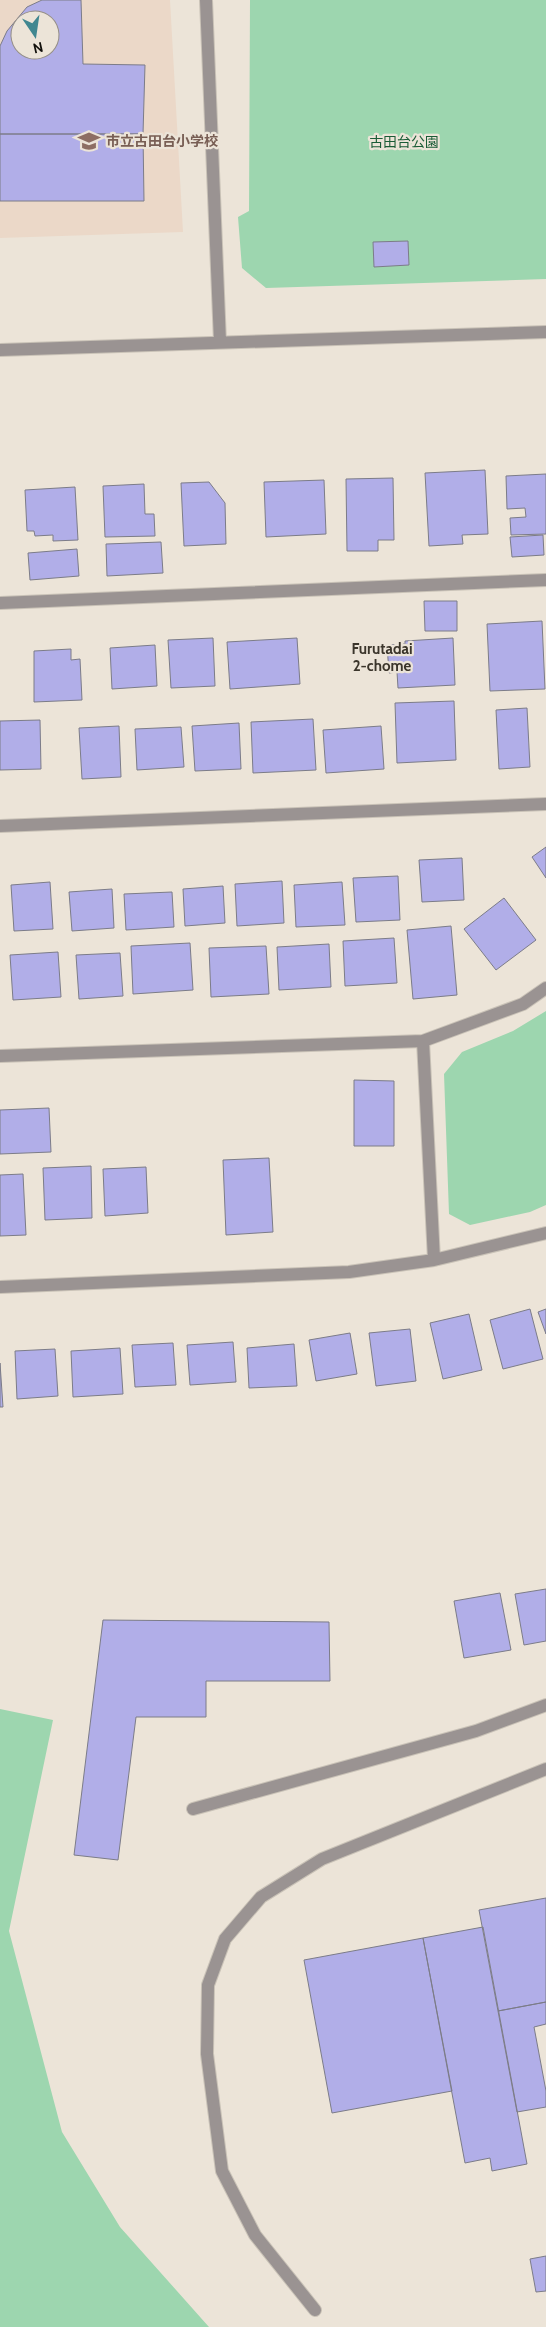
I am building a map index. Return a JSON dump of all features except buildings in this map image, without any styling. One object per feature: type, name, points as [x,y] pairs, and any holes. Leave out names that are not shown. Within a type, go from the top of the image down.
[{"type":"street","points":[[206,0],[220,342]]},
{"type":"street","points":[[0,350],[546,332]]},
{"type":"street","points":[[0,603],[546,580]]},
{"type":"street","points":[[0,826],[546,804]]},
{"type":"street","points":[[0,1056],[423,1041],[523,1004],[546,988]]},
{"type":"street","points":[[423,1041],[434,1260]]},
{"type":"street","points":[[0,1286],[349,1272],[434,1260],[546,1233]]},
{"type":"street","points":[[193,1809],[476,1731],[546,1705]]},
{"type":"street","points":[[315,2310],[255,2235],[222,2171],[207,2054],[208,1985],[225,1939],[261,1897],[322,1859],[546,1769]]},
{"type":"shaded area","name":"市立古田台小学校","points":[[0,0],[170,0],[183,232],[0,238]]},
{"type":"green space","name":"古田台公園","points":[[250,0],[546,0],[546,279],[266,288],[242,268],[238,217],[249,211]]},
{"type":"green space","points":[[546,1011],[546,1205],[530,1212],[470,1225],[449,1214],[444,1074],[462,1052],[513,1031]]},
{"type":"green space","points":[[0,1709],[53,1720],[9,1931],[62,2132],[120,2227],[209,2327],[0,2327]]},
{"type":"place","name":"市立古田台小学校","points":[[89,141]]},
{"type":"district","name":"Furutadai 2-chome","points":[[382,658]]}]
